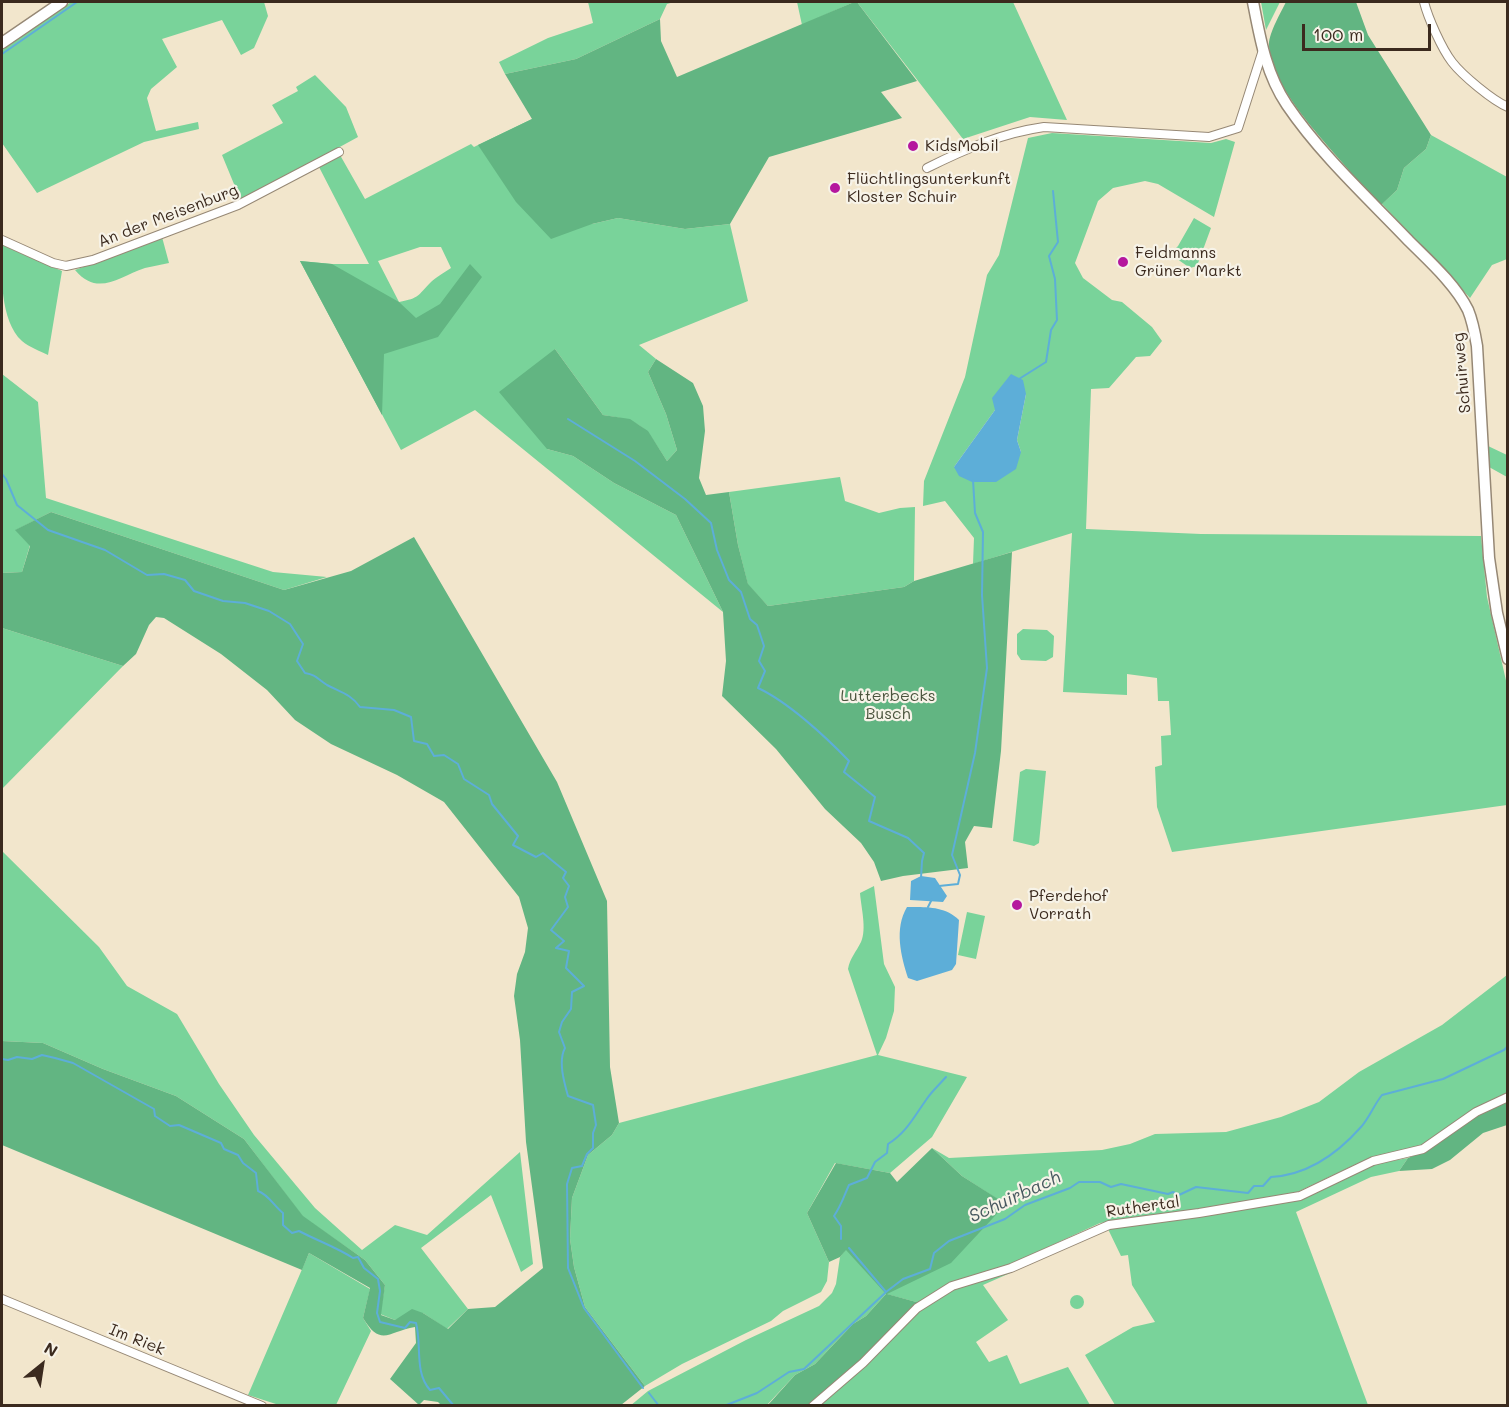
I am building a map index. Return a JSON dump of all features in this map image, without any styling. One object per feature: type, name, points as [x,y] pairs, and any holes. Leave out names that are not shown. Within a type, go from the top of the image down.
[{"type":"main road","points":[[2,44],[62,2]]},
{"type":"main road","name":"Schuirweg","points":[[1253,2],[1263,50],[1275,85],[1307,132],[1434,266],[1457,294],[1473,324],[1477,346],[1488,558],[1497,613],[1508,659]]},
{"type":"street","points":[[1424,2],[1427,14],[1452,62],[1496,103],[1508,107]]},
{"type":"street","name":"Schuirweg","points":[[927,168],[981,143],[1018,130],[1044,127],[1209,137],[1220,135],[1238,128],[1263,50]]},
{"type":"street","name":"An der Meisenburg","points":[[2,240],[46,260],[66,266],[93,260],[238,205],[339,152]]},
{"type":"street","name":"Ruthertal","points":[[813,1406],[863,1363],[917,1308],[952,1286],[1011,1268],[1108,1225],[1300,1196],[1373,1161],[1423,1149],[1476,1112],[1508,1097]]},
{"type":"street","name":"Im Riek","points":[[2,1299],[262,1406]]},
{"type":"green space","points":[[71,2],[264,2],[268,16],[254,48],[241,55],[222,20],[162,39],[177,67],[151,89],[147,98],[156,131],[198,122],[199,129],[144,142],[37,193],[2,143],[2,50]]},
{"type":"green space","points":[[588,2],[674,2],[667,4],[660,19],[576,59],[505,74],[499,62],[548,38],[593,23]]},
{"type":"green space","points":[[797,2],[854,2],[802,25]]},
{"type":"green space","points":[[857,2],[1013,2],[1067,120],[1030,117],[963,139]]},
{"type":"green space","points":[[857,2],[917,81],[881,92],[902,118],[769,157],[730,224],[685,229],[618,218],[592,224],[551,239],[516,202],[478,145],[532,119],[505,74],[576,59],[660,19],[661,41],[677,77]]},
{"type":"green space","points":[[1261,2],[1280,2],[1266,30]]},
{"type":"green space","points":[[1286,2],[1356,2],[1368,35],[1431,135],[1426,149],[1404,168],[1397,190],[1378,208],[1311,126],[1287,93],[1278,76],[1271,60],[1269,44],[1273,29]]},
{"type":"green space","points":[[315,75],[346,107],[358,137],[241,201],[222,155],[283,123],[272,105],[298,91],[296,87]]},
{"type":"green space","points":[[532,119],[592,224],[618,218],[685,229],[730,224],[748,301],[639,345],[656,359],[648,372],[666,414],[677,450],[667,461],[642,428],[627,420],[603,415],[555,349],[547,449],[573,456],[614,483],[676,515],[723,612],[475,410],[401,450],[300,261],[369,264],[319,167],[340,155],[365,199],[471,144],[474,147]],"holes":[[[420,247],[441,247],[451,268],[433,280],[418,296],[399,302],[378,261]]]},
{"type":"green space","points":[[1052,133],[1211,143],[1226,139],[1235,142],[1214,217],[1158,184],[1145,181],[1113,188],[1098,201],[1075,263],[1083,278],[1112,300],[1122,302],[1152,327],[1162,341],[1150,356],[1136,357],[1109,388],[1091,389],[1086,529],[1201,534],[1481,536],[1487,597],[1507,685],[1507,805],[1172,852],[1157,807],[1155,767],[1162,765],[1161,736],[1171,735],[1169,701],[1158,701],[1157,678],[1127,674],[1127,695],[1063,692],[1072,533],[973,564],[974,538],[945,501],[923,506],[924,481],[965,377],[987,275],[999,255],[1028,138]],"holes":[[[1026,394],[1017,440],[1021,452],[954,467],[995,410]]]},
{"type":"green space","points":[[1431,135],[1507,177],[1507,259],[1492,265],[1470,298],[1382,204],[1397,190],[1404,168],[1426,149]]},
{"type":"green space","points":[[1194,218],[1211,228],[1197,266],[1190,268],[1170,254],[1178,246]]},
{"type":"green space","points":[[162,237],[169,263],[145,268],[117,280],[100,284],[84,278],[75,270]]},
{"type":"green space","points":[[2,245],[62,271],[48,355],[22,341],[9,322],[3,296]]},
{"type":"green space","points":[[300,261],[332,264],[399,302],[416,318],[440,304],[470,264],[482,277],[438,337],[384,354],[382,415]]},
{"type":"green space","name":"Lutterbecks Busch","points":[[555,349],[603,415],[630,419],[648,431],[667,461],[677,450],[666,414],[648,372],[656,359],[693,383],[703,406],[705,431],[699,478],[706,495],[729,492],[738,545],[748,584],[768,606],[904,587],[914,581],[1012,552],[1001,751],[992,828],[974,826],[965,842],[968,868],[881,881],[874,862],[861,843],[825,809],[776,749],[722,696],[726,661],[723,612],[676,515],[614,483],[573,456],[547,449],[499,392]]},
{"type":"green space","points":[[2,374],[38,402],[46,498],[273,572],[327,577],[284,590],[51,512],[16,530],[30,545],[22,572],[2,573]]},
{"type":"green space","points":[[1488,446],[1507,455],[1507,477],[1489,467]]},
{"type":"green space","points":[[840,477],[845,501],[879,513],[915,507],[914,581],[904,587],[768,606],[748,585],[729,492]]},
{"type":"green space","points":[[51,512],[284,590],[351,571],[414,537],[557,782],[607,901],[610,1067],[619,1123],[612,1135],[588,1155],[572,1198],[570,1239],[574,1267],[585,1307],[645,1386],[621,1405],[442,1406],[438,1402],[424,1400],[419,1405],[390,1379],[416,1343],[415,1327],[386,1335],[375,1333],[363,1318],[370,1288],[309,1253],[302,1270],[2,1145],[2,1041],[43,1043],[103,1069],[176,1096],[244,1139],[303,1216],[365,1260],[385,1285],[381,1315],[395,1320],[412,1309],[423,1313],[448,1329],[468,1309],[495,1307],[543,1268],[526,1142],[520,1040],[514,996],[517,974],[525,952],[528,928],[519,897],[444,802],[397,775],[331,744],[295,720],[267,690],[221,654],[164,618],[156,617],[149,625],[136,654],[123,666],[2,628],[2,573],[22,572],[30,546],[15,530]]},
{"type":"green space","points":[[2,628],[123,666],[2,789]]},
{"type":"green space","points":[[1023,629],[1047,630],[1054,636],[1053,657],[1046,661],[1021,660],[1017,654],[1017,634]]},
{"type":"green space","points":[[1026,769],[1046,771],[1039,843],[1034,846],[1013,841],[1020,772]]},
{"type":"green space","points":[[2,851],[99,947],[127,986],[177,1014],[219,1084],[254,1135],[315,1208],[362,1250],[395,1225],[427,1235],[520,1152],[533,1264],[521,1272],[491,1195],[421,1248],[468,1309],[447,1329],[423,1313],[395,1320],[380,1314],[385,1285],[365,1260],[303,1217],[244,1139],[176,1096],[103,1069],[43,1043],[2,1041]]},
{"type":"green space","points":[[874,886],[884,964],[895,987],[894,1011],[878,1055],[967,1077],[932,1137],[890,1173],[835,1163],[807,1213],[829,1262],[827,1281],[821,1292],[783,1311],[771,1321],[682,1364],[645,1386],[585,1307],[574,1267],[570,1239],[572,1198],[588,1155],[612,1135],[619,1123],[877,1055],[848,969],[863,937],[864,924],[860,893]]},
{"type":"green space","points":[[967,912],[985,916],[976,959],[958,955]]},
{"type":"green space","points":[[1507,975],[1507,1093],[1415,1150],[1365,1160],[1289,1196],[1100,1223],[1011,1264],[950,1283],[920,1303],[886,1294],[866,1316],[853,1324],[815,1364],[795,1375],[767,1405],[630,1406],[648,1391],[746,1340],[819,1306],[832,1293],[836,1284],[840,1257],[846,1249],[1005,1204],[962,1176],[932,1148],[949,1158],[1102,1150],[1130,1144],[1155,1134],[1226,1132],[1281,1117],[1319,1102],[1359,1072],[1442,1025]]},
{"type":"green space","points":[[1507,1100],[1507,1125],[1483,1133],[1450,1160],[1432,1169],[1399,1171],[1408,1158],[1429,1149],[1467,1122]]},
{"type":"green space","points":[[932,1148],[962,1176],[1006,1204],[951,1263],[887,1294],[920,1303],[869,1355],[809,1405],[767,1406],[795,1375],[815,1364],[853,1324],[866,1316],[886,1294],[846,1250],[840,1257],[829,1262],[807,1213],[836,1163],[890,1173],[897,1182]]},
{"type":"green space","points":[[1408,1158],[1399,1171],[1371,1177],[1296,1212],[1368,1405],[1115,1405],[1085,1355],[1133,1327],[1155,1322],[1132,1285],[1128,1255],[1121,1256],[1107,1227],[1291,1201],[1311,1195],[1375,1164]]},
{"type":"green space","points":[[309,1253],[370,1289],[363,1318],[371,1331],[336,1405],[279,1405],[248,1395]]},
{"type":"green space","points":[[1017,1270],[983,1285],[1008,1320],[976,1342],[989,1362],[1007,1355],[1020,1384],[1068,1367],[1090,1405],[817,1405],[872,1360],[920,1310],[948,1291],[968,1282]]},
{"type":"green space","points":[[1074,1295],[1080,1295],[1084,1302],[1080,1309],[1074,1309],[1070,1305],[1070,1299]]},
{"type":"water","points":[[1011,374],[1023,380],[1026,394],[1017,440],[1021,452],[1016,469],[996,482],[972,482],[959,476],[954,467],[995,410],[992,398]]},
{"type":"water","points":[[921,876],[935,878],[947,896],[943,902],[910,900],[911,881]]},
{"type":"water","points":[[907,907],[928,907],[941,910],[954,915],[959,920],[956,964],[952,970],[917,981],[908,978],[900,942],[901,924]]},
{"type":"waterway","points":[[2,54],[77,2]]},
{"type":"waterway","points":[[1019,379],[1046,362],[1051,330],[1057,320],[1055,279],[1049,256],[1058,242],[1053,191]]},
{"type":"waterway","points":[[568,419],[635,461],[685,499],[711,523],[717,550],[729,580],[741,592],[750,619],[757,625],[764,646],[759,661],[765,671],[758,688],[794,711],[849,761],[844,772],[875,797],[869,821],[908,838],[924,853],[921,878]]},
{"type":"waterway","points":[[2,474],[17,505],[48,530],[105,550],[147,575],[164,574],[185,580],[194,591],[223,601],[245,603],[269,611],[290,624],[303,644],[297,661],[305,673],[315,676],[349,696],[360,707],[394,710],[411,717],[414,741],[427,744],[434,756],[444,755],[458,764],[464,779],[489,795],[492,804],[518,836],[513,845],[536,857],[543,853],[566,872],[563,878],[569,886],[565,897],[568,907],[551,930],[564,941],[556,948],[569,951],[566,968],[584,986],[572,992],[571,1009],[562,1022],[559,1032],[565,1048],[562,1072],[568,1096],[593,1105],[596,1125],[593,1133],[593,1148],[587,1154],[582,1166],[572,1168],[567,1184],[568,1268],[584,1308],[643,1388]]},
{"type":"waterway","points":[[939,886],[958,884],[960,875],[952,855],[975,753],[987,668],[982,595],[983,532],[975,513],[973,480]]},
{"type":"waterway","points":[[928,907],[932,899]]},
{"type":"waterway","name":"Schuirbach","points":[[724,1406],[757,1393],[789,1372],[804,1369],[886,1292],[903,1279],[930,1269],[934,1253],[949,1241],[1005,1219],[1025,1205],[1070,1188],[1079,1182],[1100,1182],[1111,1187],[1121,1184],[1168,1194],[1173,1192],[1179,1195],[1196,1187],[1248,1193],[1254,1186],[1263,1186],[1271,1177],[1297,1172],[1332,1154],[1367,1120],[1382,1095],[1443,1079],[1508,1046]]},
{"type":"waterway","points":[[2,1059],[17,1057],[32,1059],[42,1055],[73,1063],[154,1109],[155,1116],[170,1126],[179,1125],[221,1143],[224,1149],[238,1155],[243,1163],[256,1173],[258,1191],[283,1213],[283,1225],[292,1233],[299,1231],[353,1258],[358,1257],[364,1268],[378,1279],[380,1291],[377,1313],[380,1322],[405,1328],[410,1322],[416,1323],[420,1367],[425,1383],[430,1390],[439,1388],[454,1406]]},
{"type":"waterway","points":[[841,1239],[841,1226],[834,1216],[849,1185],[867,1178],[875,1162],[887,1153],[888,1144],[905,1130],[930,1094],[946,1077]]},
{"type":"waterway","points":[[849,1248],[886,1292]]},
{"type":"waterway","points":[[649,1393],[659,1406]]},
{"type":"place","name":"KidsMobil","points":[[913,146]]},
{"type":"place","name":"Flüchtlingsunterkunft Kloster Schuir","points":[[835,188]]},
{"type":"place","name":"Feldmanns Grüner Markt","points":[[1123,262]]},
{"type":"place","name":"Pferdehof Vorrath","points":[[1017,905]]}]
